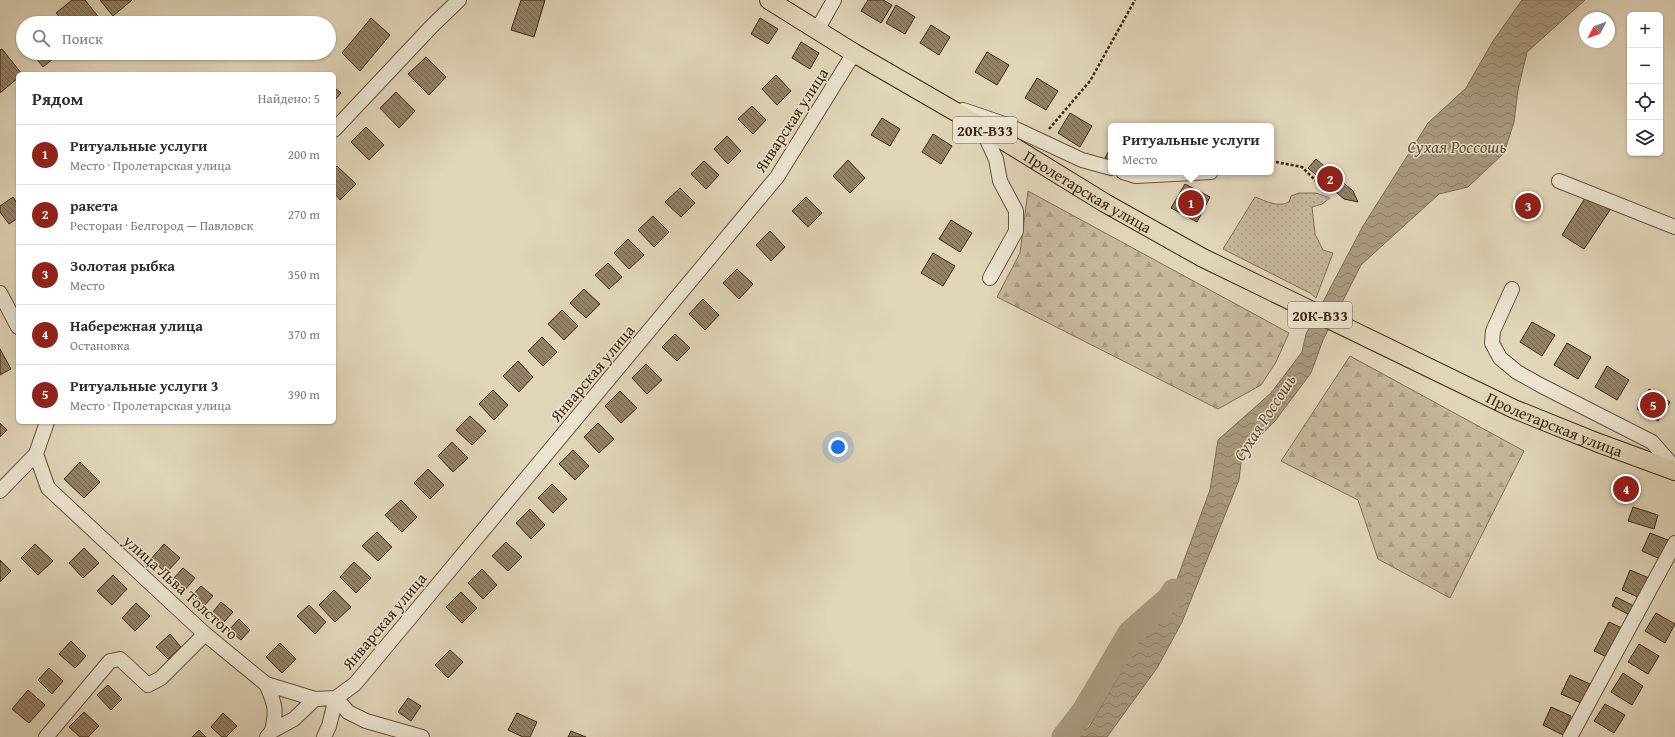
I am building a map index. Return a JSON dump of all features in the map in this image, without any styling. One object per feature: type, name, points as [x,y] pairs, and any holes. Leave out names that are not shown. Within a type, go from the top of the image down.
[{"type":"main road","name":"Пролетарская улица","points":[[769,0],[854,54],[981,127],[1105,203],[1203,258],[1514,409],[1596,442],[1675,471]]},
{"type":"street","points":[[336,128],[432,26],[459,0]]},
{"type":"street","points":[[817,30],[834,0]]},
{"type":"street","name":"Январская улица","points":[[336,698],[355,684],[777,177],[854,54]]},
{"type":"street","points":[[935,100],[1007,125],[1082,160],[1108,167]]},
{"type":"street","points":[[981,127],[996,159],[1000,181],[1016,210],[1016,231],[990,278]]},
{"type":"street","points":[[1133,175],[1155,175]]},
{"type":"street","points":[[1559,181],[1675,227]]},
{"type":"street","points":[[1512,289],[1493,331],[1492,343],[1500,358],[1517,372],[1542,386],[1652,442],[1675,468]]},
{"type":"street","points":[[0,293],[16,323]]},
{"type":"street","points":[[0,491],[36,454],[46,424]]},
{"type":"street","name":"улица Льва Толстого","points":[[36,454],[48,488],[205,634],[266,684],[314,699],[336,698]]},
{"type":"street","points":[[1570,737],[1675,543]]},
{"type":"street","points":[[46,737],[110,661],[120,659],[148,686],[161,678],[205,634]]},
{"type":"street","points":[[266,684],[273,700],[276,714],[269,734]]},
{"type":"street","points":[[324,737],[329,726],[336,698]]},
{"type":"street","points":[[336,698],[348,712],[366,721],[422,737]]},
{"type":"street","points":[[269,734],[294,719],[314,699]]},
{"type":"path","points":[[1040,140],[1090,80],[1135,0]]},
{"type":"path","points":[[1274,162],[1302,167],[1316,181]]},
{"type":"green space","points":[[1028,191],[1289,333],[1276,362],[1261,385],[1218,409],[997,297],[1020,253]]},
{"type":"green space","points":[[1299,193],[1316,193],[1330,198],[1322,204],[1312,207],[1315,234],[1323,250],[1333,253],[1316,298],[1310,293],[1223,249],[1255,197],[1276,204],[1285,204],[1289,202],[1291,196]]},
{"type":"green space","points":[[1350,356],[1524,451],[1450,598],[1378,559],[1358,500],[1281,461]]},
{"type":"water","name":"Сухая Россошь","points":[[1522,0],[1585,0],[1527,52],[1518,90],[1514,122],[1504,153],[1468,187],[1439,194],[1361,265],[1323,340],[1311,373],[1275,421],[1242,454],[1239,480],[1182,622],[1157,668],[1107,737],[1075,737],[1089,727],[1120,674],[1122,647],[1130,633],[1152,614],[1176,582],[1210,490],[1218,440],[1271,393],[1302,352],[1306,334],[1363,226],[1428,123],[1466,88],[1493,41]]},
{"type":"building","points":[[72,0],[85,0],[98,16],[59,16],[56,13]]},
{"type":"building","points":[[100,0],[132,0],[113,16]]},
{"type":"building","points":[[521,0],[545,0],[534,37],[511,30]]},
{"type":"building","points":[[868,0],[883,0],[892,5],[881,23],[861,11]]},
{"type":"building","points":[[896,5],[915,17],[905,34],[886,23]]},
{"type":"building","points":[[371,18],[390,35],[360,71],[342,53]]},
{"type":"building","points":[[760,18],[778,29],[768,44],[751,34]]},
{"type":"building","points":[[931,25],[950,37],[939,55],[920,43]]},
{"type":"building","points":[[801,42],[819,53],[810,69],[792,58]]},
{"type":"building","points":[[2,49],[20,72],[16,72],[16,80],[0,93],[0,50]]},
{"type":"building","points":[[987,52],[1009,65],[997,85],[975,72]]},
{"type":"building","points":[[426,57],[446,77],[429,95],[408,74]]},
{"type":"building","points":[[38,60],[52,60],[43,67]]},
{"type":"building","points":[[776,75],[791,91],[777,105],[762,89]]},
{"type":"building","points":[[1037,78],[1058,91],[1046,110],[1025,98]]},
{"type":"building","points":[[336,89],[341,93],[336,99]]},
{"type":"building","points":[[396,92],[415,111],[399,128],[380,108]]},
{"type":"building","points":[[752,106],[766,120],[753,134],[738,119]]},
{"type":"building","points":[[1070,113],[1092,126],[1080,147],[1058,133]]},
{"type":"building","points":[[882,118],[900,129],[890,146],[871,135]]},
{"type":"building","points":[[366,127],[384,145],[369,160],[351,142]]},
{"type":"building","points":[[933,134],[952,146],[941,164],[922,152]]},
{"type":"building","points":[[727,136],[741,151],[728,164],[714,149]]},
{"type":"building","points":[[1108,152],[1108,160],[1105,158]]},
{"type":"building","points":[[1316,159],[1353,191],[1358,202],[1344,199],[1308,168]]},
{"type":"building","points":[[848,160],[865,178],[850,193],[833,176]]},
{"type":"building","points":[[704,161],[719,175],[706,189],[691,174]]},
{"type":"building","points":[[337,166],[356,184],[340,200],[336,195]]},
{"type":"building","points":[[1185,184],[1210,197],[1197,222],[1171,208]]},
{"type":"building","points":[[680,188],[695,203],[681,217],[665,202]]},
{"type":"building","points":[[1587,195],[1610,210],[1584,249],[1562,235]]},
{"type":"building","points":[[13,197],[16,202],[16,219],[9,224],[0,212],[0,206]]},
{"type":"building","points":[[806,197],[822,213],[808,227],[792,211]]},
{"type":"building","points":[[653,216],[669,232],[654,247],[638,230]]},
{"type":"building","points":[[951,220],[972,233],[960,252],[939,239]]},
{"type":"building","points":[[770,231],[785,247],[771,261],[756,245]]},
{"type":"building","points":[[628,239],[644,255],[629,269],[614,253]]},
{"type":"building","points":[[933,253],[955,266],[943,286],[921,273]]},
{"type":"building","points":[[608,263],[622,277],[609,289],[595,275]]},
{"type":"building","points":[[737,269],[753,284],[739,299],[723,283]]},
{"type":"building","points":[[584,289],[600,304],[586,318],[570,303]]},
{"type":"building","points":[[703,299],[719,315],[705,330],[689,314]]},
{"type":"building","points":[[562,310],[578,326],[564,340],[548,324]]},
{"type":"building","points":[[1532,322],[1555,335],[1542,356],[1520,342]]},
{"type":"building","points":[[675,334],[690,348],[677,361],[662,347]]},
{"type":"building","points":[[542,337],[557,352],[543,366],[528,351]]},
{"type":"building","points":[[1567,343],[1591,357],[1578,379],[1554,365]]},
{"type":"building","points":[[0,349],[11,369],[0,375]]},
{"type":"building","points":[[518,361],[533,377],[519,392],[503,376]]},
{"type":"building","points":[[646,364],[662,380],[647,394],[632,378]]},
{"type":"building","points":[[1607,366],[1629,380],[1617,400],[1595,387]]},
{"type":"building","points":[[1649,389],[1670,402],[1658,421],[1637,409]]},
{"type":"building","points":[[493,390],[508,405],[494,420],[479,404]]},
{"type":"building","points":[[620,391],[637,408],[621,423],[605,406]]},
{"type":"building","points":[[470,416],[486,431],[472,445],[456,430]]},
{"type":"building","points":[[0,423],[7,430],[0,437]]},
{"type":"building","points":[[598,423],[614,439],[599,453],[584,437]]},
{"type":"building","points":[[452,442],[468,458],[453,472],[438,456]]},
{"type":"building","points":[[573,450],[589,466],[575,480],[559,464]]},
{"type":"building","points":[[80,462],[100,482],[84,498],[64,479]]},
{"type":"building","points":[[428,469],[444,485],[430,499],[414,483]]},
{"type":"building","points":[[552,484],[567,499],[553,513],[538,498]]},
{"type":"building","points":[[401,500],[417,517],[402,532],[385,515]]},
{"type":"building","points":[[1633,507],[1658,515],[1654,529],[1628,521]]},
{"type":"building","points":[[530,509],[545,525],[531,539],[516,523]]},
{"type":"building","points":[[377,532],[392,547],[378,561],[362,546]]},
{"type":"building","points":[[1650,533],[1668,540],[1660,559],[1642,551]]},
{"type":"building","points":[[506,542],[522,557],[508,571],[492,556]]},
{"type":"building","points":[[35,544],[53,561],[38,575],[21,558]]},
{"type":"building","points":[[164,544],[180,558],[166,573],[151,559]]},
{"type":"building","points":[[84,548],[99,563],[83,578],[69,563]]},
{"type":"building","points":[[0,560],[11,571],[0,582]]},
{"type":"building","points":[[354,562],[371,578],[356,593],[340,577]]},
{"type":"building","points":[[183,568],[195,578],[185,590],[173,579]]},
{"type":"building","points":[[482,569],[497,585],[483,599],[468,583]]},
{"type":"building","points":[[1630,570],[1649,578],[1640,598],[1622,590]]},
{"type":"building","points":[[113,575],[127,589],[112,605],[97,591]]},
{"type":"building","points":[[201,586],[213,596],[203,607],[191,597]]},
{"type":"building","points":[[334,590],[351,607],[335,622],[319,605]]},
{"type":"building","points":[[461,592],[477,608],[462,623],[446,607]]},
{"type":"building","points":[[1616,597],[1634,606],[1630,615],[1612,606]]},
{"type":"building","points":[[221,602],[233,612],[223,623],[212,613]]},
{"type":"building","points":[[136,603],[150,616],[135,631],[122,618]]},
{"type":"building","points":[[309,605],[326,622],[315,634],[297,616]]},
{"type":"building","points":[[1656,613],[1675,624],[1665,643],[1645,631]]},
{"type":"building","points":[[239,619],[250,630],[241,640],[229,630]]},
{"type":"building","points":[[1609,622],[1622,628],[1607,657],[1594,651]]},
{"type":"building","points":[[170,634],[181,647],[168,659],[156,647]]},
{"type":"building","points":[[71,641],[86,656],[75,668],[59,654]]},
{"type":"building","points":[[280,643],[296,659],[282,673],[266,657]]},
{"type":"building","points":[[1639,644],[1659,656],[1648,674],[1628,662]]},
{"type":"building","points":[[450,650],[463,662],[448,678],[435,665]]},
{"type":"building","points":[[49,668],[63,681],[52,694],[38,680]]},
{"type":"building","points":[[1623,673],[1643,686],[1632,705],[1611,692]]},
{"type":"building","points":[[1570,675],[1590,684],[1581,703],[1561,694]]},
{"type":"building","points":[[108,685],[122,699],[111,710],[97,695]]},
{"type":"building","points":[[28,690],[45,705],[29,723],[12,709]]},
{"type":"building","points":[[408,698],[421,706],[411,721],[398,712]]},
{"type":"building","points":[[1605,704],[1625,715],[1614,733],[1594,721]]},
{"type":"building","points":[[1551,707],[1571,716],[1563,735],[1543,725]]},
{"type":"building","points":[[84,712],[99,726],[88,737],[80,737],[69,727]]},
{"type":"building","points":[[223,713],[237,726],[226,737],[222,737],[211,727]]},
{"type":"building","points":[[517,713],[537,722],[530,737],[523,737],[508,730]]},
{"type":"building","points":[[199,730],[206,737],[192,737]]},
{"type":"building","points":[[571,731],[586,737],[568,737]]},
{"type":"waterway","name":"Сухая Россошь","points":[[1064,737],[1084,711],[1130,633],[1170,598],[1174,591]]},
{"type":"place","name":"ракета","points":[[1330,179]]},
{"type":"place","name":"Ритуальные услуги","points":[[1191,203]]},
{"type":"place","name":"Золотая рыбка","points":[[1528,206]]},
{"type":"place","name":"Ритуальные услуги 3","points":[[1653,405]]},
{"type":"place","name":"Набережная улица","points":[[1626,489]]}]
